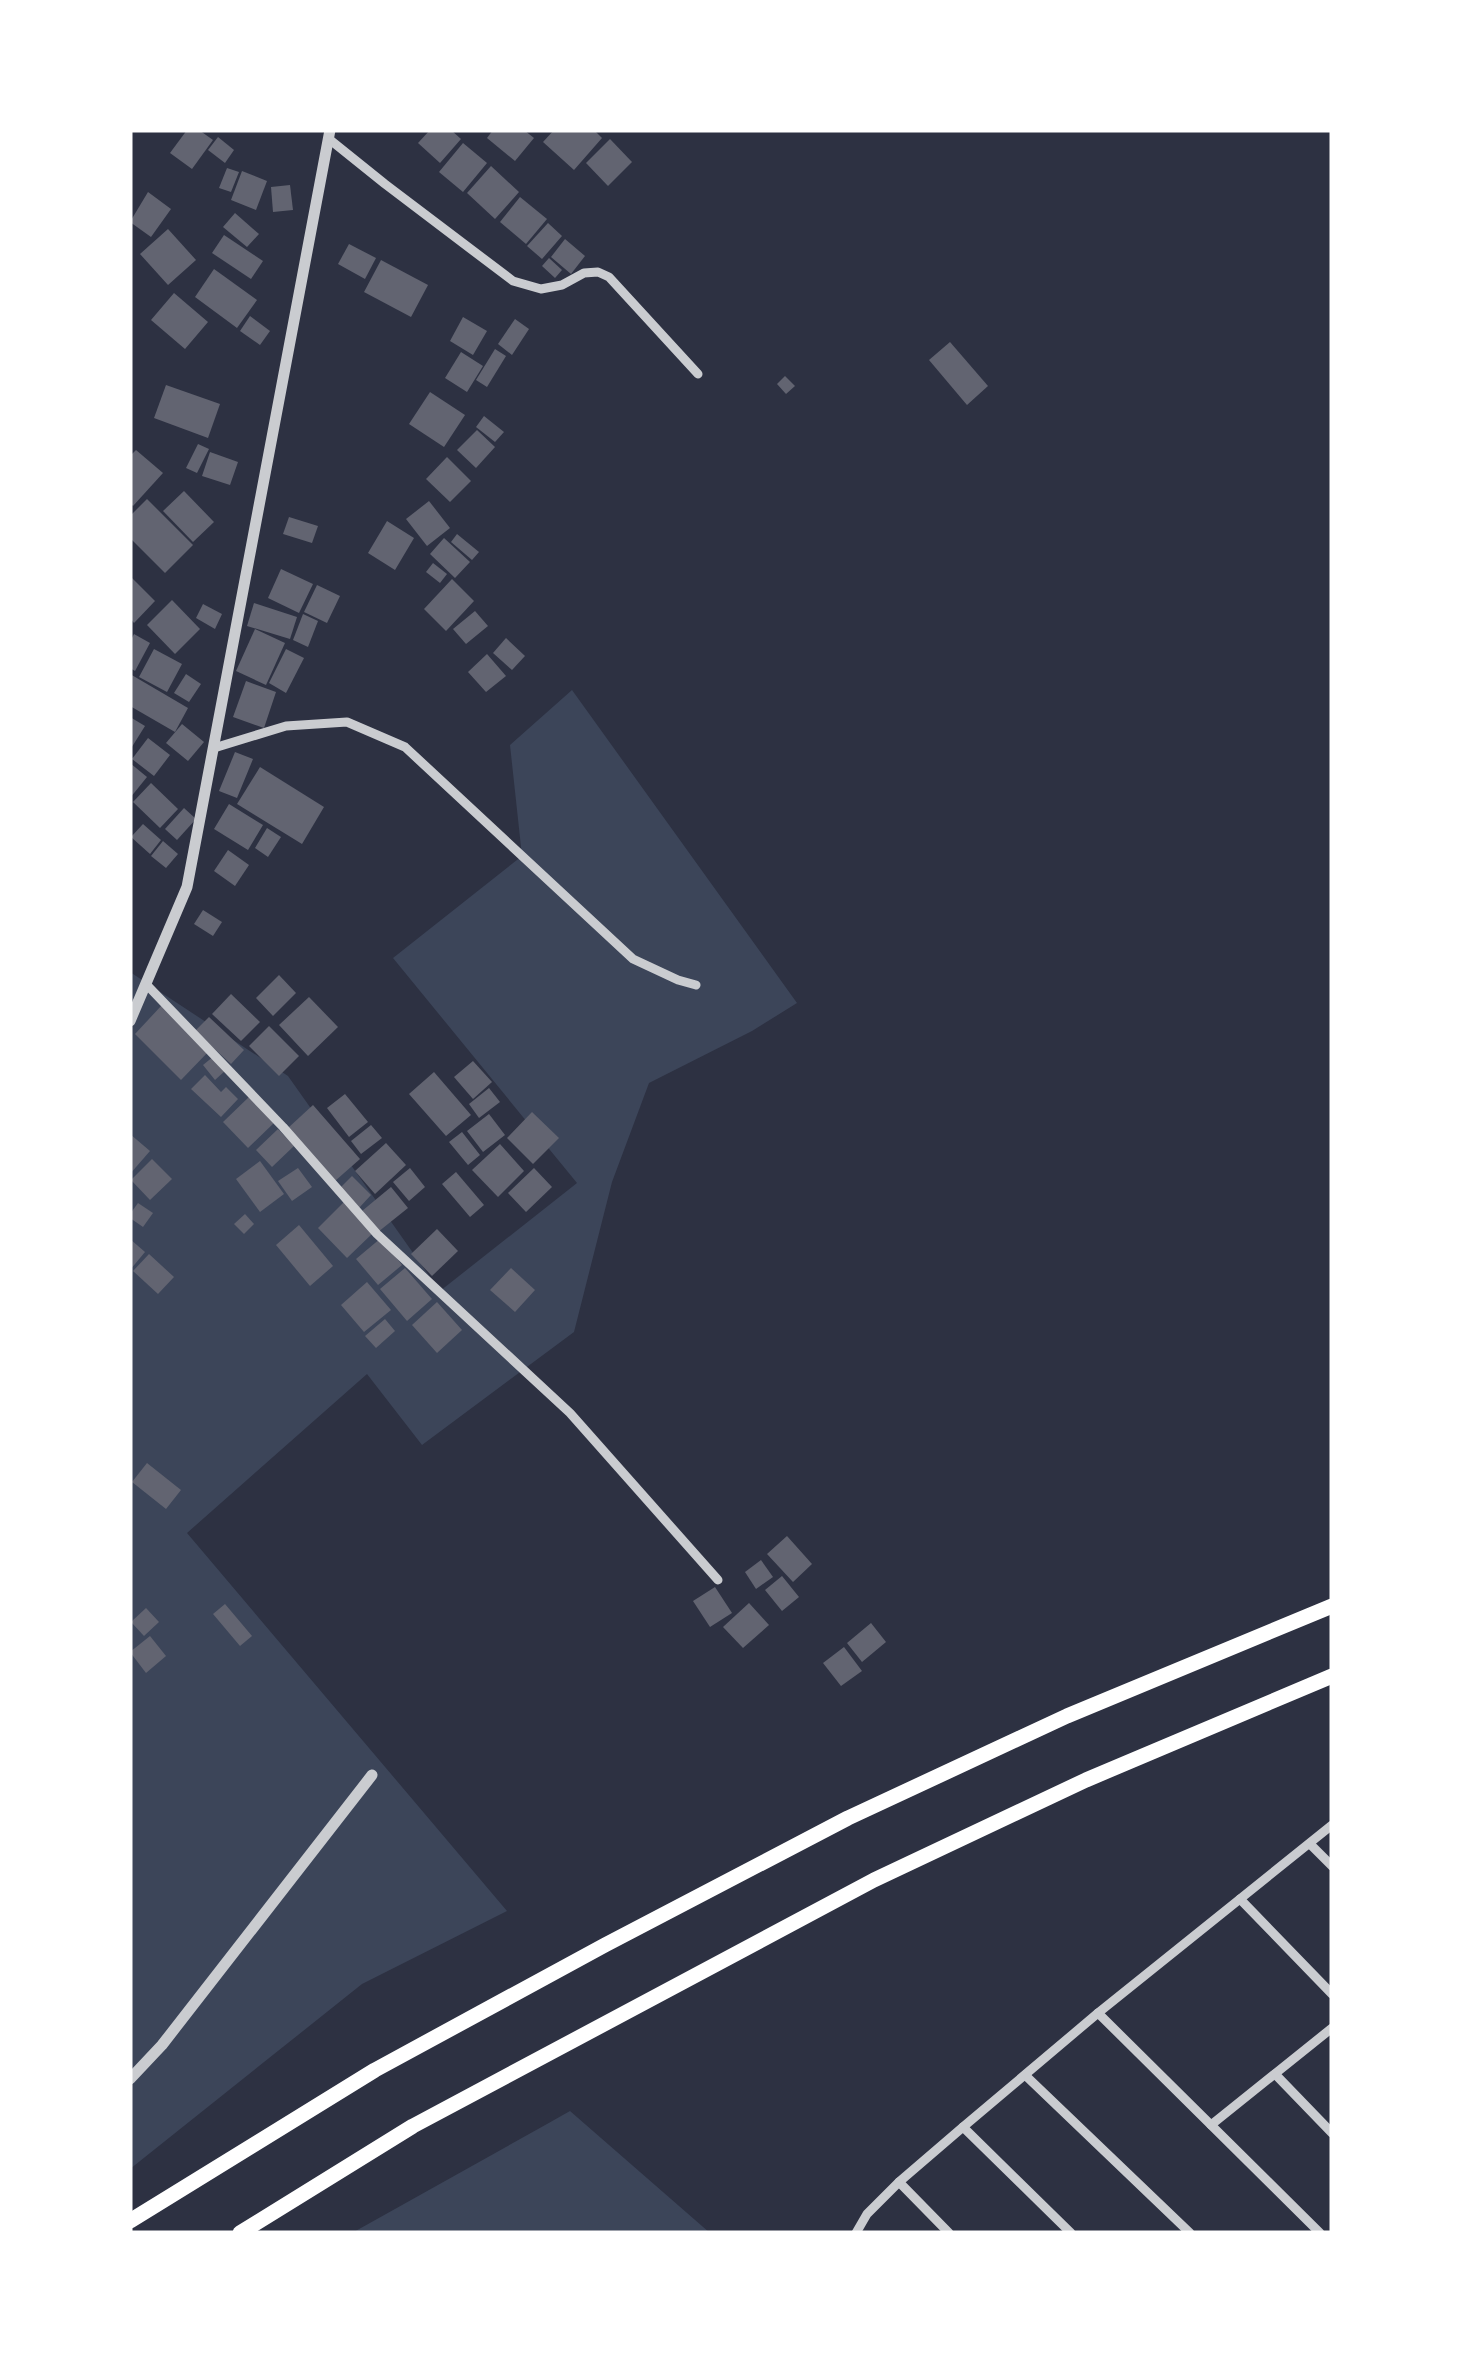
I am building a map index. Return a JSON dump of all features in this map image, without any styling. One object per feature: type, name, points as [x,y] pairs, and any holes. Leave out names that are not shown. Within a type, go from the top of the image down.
[{"type":"highway","points":[[130,2221],[375,2070],[848,1818],[1066,1716],[1332,1606]]},
{"type":"highway","points":[[240,2233],[412,2126],[874,1880],[1086,1780],[1332,1676]]},
{"type":"street","points":[[330,135],[385,184],[514,281],[541,289],[584,273],[598,272],[609,277],[698,374]]},
{"type":"street","points":[[130,1021],[188,887],[330,135]]},
{"type":"street","points":[[214,748],[286,726],[347,722],[405,747],[633,960],[696,985]]},
{"type":"street","points":[[146,984],[283,1127],[377,1234],[570,1413],[718,1580]]},
{"type":"street","points":[[130,2080],[162,2045],[372,1775]]},
{"type":"street","points":[[856,2233],[867,2214],[899,2182],[1098,2013],[1332,1825]]},
{"type":"street","points":[[1310,1844],[1332,1866]]},
{"type":"street","points":[[1240,1899],[1332,1994]]},
{"type":"street","points":[[1098,2013],[1320,2233]]},
{"type":"street","points":[[1212,2125],[1332,2028]]},
{"type":"street","points":[[1276,2074],[1332,2133]]},
{"type":"street","points":[[1025,2075],[1190,2233]]},
{"type":"street","points":[[964,2127],[1071,2233]]},
{"type":"street","points":[[899,2182],[949,2233]]},
{"type":"shaded area","points":[[572,690],[797,1003],[752,1031],[649,1083],[612,1182],[574,1332],[422,1445],[367,1374],[187,1533],[507,1911],[362,1984],[130,2169],[130,972],[288,1076],[440,1291],[577,1183],[393,958],[522,856],[510,745]]},
{"type":"shaded area","points":[[570,2111],[710,2233],[352,2233],[547,2124]]},
{"type":"building","points":[[187,130],[199,130],[213,140],[192,169],[170,153]]},
{"type":"building","points":[[430,130],[451,130],[461,139],[440,163],[418,143]]},
{"type":"building","points":[[493,130],[524,130],[534,138],[515,161],[487,138]]},
{"type":"building","points":[[554,130],[594,130],[602,138],[574,170],[543,142]]},
{"type":"building","points":[[218,137],[234,150],[225,163],[208,150]]},
{"type":"building","points":[[610,139],[632,162],[608,186],[586,163]]},
{"type":"building","points":[[463,143],[487,163],[463,192],[439,172]]},
{"type":"building","points":[[491,166],[519,192],[495,219],[467,193]]},
{"type":"building","points":[[227,168],[239,172],[231,192],[219,188]]},
{"type":"building","points":[[242,171],[267,181],[256,210],[231,200]]},
{"type":"building","points":[[290,185],[293,210],[273,212],[271,187]]},
{"type":"building","points":[[148,192],[171,209],[151,237],[130,222]]},
{"type":"building","points":[[520,197],[547,219],[526,244],[500,222]]},
{"type":"building","points":[[235,213],[259,234],[247,247],[223,227]]},
{"type":"building","points":[[548,223],[562,236],[542,259],[527,246]]},
{"type":"building","points":[[168,229],[196,260],[168,285],[140,254]]},
{"type":"building","points":[[224,235],[263,261],[251,279],[212,253]]},
{"type":"building","points":[[565,239],[585,256],[571,274],[551,257]]},
{"type":"building","points":[[349,244],[376,258],[365,279],[338,264]]},
{"type":"building","points":[[549,258],[562,270],[555,278],[542,266]]},
{"type":"building","points":[[381,260],[428,285],[411,317],[364,292]]},
{"type":"building","points":[[214,269],[257,300],[237,328],[195,297]]},
{"type":"building","points":[[174,293],[208,322],[185,349],[151,320]]},
{"type":"building","points":[[250,316],[270,331],[260,345],[240,331]]},
{"type":"building","points":[[463,317],[487,331],[473,355],[450,341]]},
{"type":"building","points":[[515,319],[529,329],[512,355],[498,344]]},
{"type":"building","points":[[950,342],[988,386],[967,405],[929,360]]},
{"type":"building","points":[[495,349],[506,356],[487,387],[476,380]]},
{"type":"building","points":[[461,352],[483,366],[467,392],[445,378]]},
{"type":"building","points":[[785,376],[795,386],[786,394],[777,384]]},
{"type":"building","points":[[166,385],[220,404],[208,438],[154,418]]},
{"type":"building","points":[[430,392],[465,415],[444,447],[409,424]]},
{"type":"building","points":[[484,416],[504,432],[495,442],[476,427]]},
{"type":"building","points":[[477,430],[495,447],[476,468],[457,450]]},
{"type":"building","points":[[198,444],[209,449],[197,473],[186,468]]},
{"type":"building","points":[[136,450],[163,473],[133,506],[130,456]]},
{"type":"building","points":[[210,452],[238,462],[230,485],[202,476]]},
{"type":"building","points":[[447,457],[471,481],[450,502],[426,479]]},
{"type":"building","points":[[184,491],[214,522],[193,542],[163,511]]},
{"type":"building","points":[[147,499],[193,545],[165,573],[130,538],[130,516]]},
{"type":"building","points":[[429,501],[450,528],[427,546],[406,519]]},
{"type":"building","points":[[289,517],[318,526],[312,543],[283,534]]},
{"type":"building","points":[[387,521],[414,538],[395,570],[368,553]]},
{"type":"building","points":[[457,534],[479,552],[472,560],[451,542]]},
{"type":"building","points":[[444,538],[470,562],[455,578],[430,554]]},
{"type":"building","points":[[433,563],[447,574],[440,583],[426,572]]},
{"type":"building","points":[[281,569],[313,584],[299,613],[268,598]]},
{"type":"building","points":[[130,576],[155,601],[134,623],[130,618]]},
{"type":"building","points":[[452,579],[474,601],[446,631],[424,609]]},
{"type":"building","points":[[317,585],[340,596],[327,623],[304,612]]},
{"type":"building","points":[[172,600],[200,629],[175,654],[147,625]]},
{"type":"building","points":[[254,603],[297,617],[290,639],[247,626]]},
{"type":"building","points":[[203,604],[222,614],[215,629],[196,618]]},
{"type":"building","points":[[475,611],[488,626],[466,644],[453,629]]},
{"type":"building","points":[[303,614],[318,621],[308,647],[293,640]]},
{"type":"building","points":[[255,629],[285,643],[266,685],[236,671]]},
{"type":"building","points":[[134,634],[150,643],[135,671],[130,668],[130,642]]},
{"type":"building","points":[[506,638],[525,656],[512,670],[493,653]]},
{"type":"building","points":[[154,649],[182,664],[167,692],[139,677]]},
{"type":"building","points":[[286,649],[304,658],[286,693],[269,683]]},
{"type":"building","points":[[487,654],[506,676],[486,692],[468,672]]},
{"type":"building","points":[[130,674],[188,708],[175,732],[130,706]]},
{"type":"building","points":[[186,674],[201,684],[189,702],[174,693]]},
{"type":"building","points":[[246,681],[276,692],[264,728],[233,717]]},
{"type":"building","points":[[130,717],[145,726],[130,750]]},
{"type":"building","points":[[182,724],[204,742],[188,761],[166,743]]},
{"type":"building","points":[[148,738],[170,755],[154,776],[132,759]]},
{"type":"building","points":[[235,752],[253,759],[237,798],[219,791]]},
{"type":"building","points":[[130,763],[147,777],[130,798]]},
{"type":"building","points":[[260,767],[324,807],[302,844],[237,804]]},
{"type":"building","points":[[151,783],[178,809],[160,828],[133,802]]},
{"type":"building","points":[[229,804],[263,825],[248,850],[214,829]]},
{"type":"building","points":[[184,808],[196,819],[177,840],[165,829]]},
{"type":"building","points":[[143,824],[161,840],[150,854],[131,837]]},
{"type":"building","points":[[267,828],[281,837],[268,857],[255,848]]},
{"type":"building","points":[[163,841],[178,854],[166,868],[151,856]]},
{"type":"building","points":[[228,850],[249,865],[235,886],[214,871]]},
{"type":"building","points":[[203,910],[222,922],[213,936],[194,924]]},
{"type":"building","points":[[279,975],[296,993],[273,1016],[256,998]]},
{"type":"building","points":[[231,994],[260,1022],[241,1041],[212,1014]]},
{"type":"building","points":[[309,997],[338,1027],[308,1056],[279,1025]]},
{"type":"building","points":[[162,1005],[209,1051],[181,1080],[135,1034]]},
{"type":"building","points":[[209,1017],[244,1050],[231,1064],[195,1031]]},
{"type":"building","points":[[269,1026],[299,1056],[279,1076],[249,1046]]},
{"type":"building","points":[[214,1056],[226,1070],[215,1080],[203,1065]]},
{"type":"building","points":[[473,1061],[492,1082],[473,1099],[454,1077]]},
{"type":"building","points":[[434,1072],[471,1115],[446,1136],[409,1094]]},
{"type":"building","points":[[205,1075],[221,1092],[226,1087],[238,1099],[221,1117],[191,1089]]},
{"type":"building","points":[[489,1088],[500,1102],[479,1118],[469,1104]]},
{"type":"building","points":[[345,1094],[368,1122],[349,1137],[327,1108]]},
{"type":"building","points":[[251,1095],[276,1121],[248,1148],[223,1122]]},
{"type":"building","points":[[313,1105],[360,1159],[335,1181],[288,1128]]},
{"type":"building","points":[[532,1112],[559,1138],[533,1164],[507,1138]]},
{"type":"building","points":[[489,1114],[505,1135],[483,1152],[467,1131]]},
{"type":"building","points":[[371,1125],[382,1138],[361,1154],[351,1141]]},
{"type":"building","points":[[278,1129],[294,1146],[272,1167],[256,1150]]},
{"type":"building","points":[[462,1132],[480,1155],[468,1165],[449,1142]]},
{"type":"building","points":[[130,1134],[150,1151],[130,1174]]},
{"type":"building","points":[[386,1143],[406,1165],[375,1194],[355,1171]]},
{"type":"building","points":[[500,1144],[524,1171],[498,1197],[472,1170]]},
{"type":"building","points":[[152,1159],[172,1179],[150,1200],[131,1180]]},
{"type":"building","points":[[260,1161],[284,1194],[260,1212],[236,1179]]},
{"type":"building","points":[[298,1168],[312,1187],[292,1201],[278,1181]]},
{"type":"building","points":[[410,1168],[425,1187],[409,1201],[393,1182]]},
{"type":"building","points":[[534,1168],[552,1187],[526,1212],[508,1193]]},
{"type":"building","points":[[456,1172],[484,1205],[470,1217],[442,1184]]},
{"type":"building","points":[[352,1176],[371,1195],[359,1208],[340,1188]]},
{"type":"building","points":[[391,1187],[408,1208],[378,1232],[362,1211]]},
{"type":"building","points":[[345,1201],[374,1232],[347,1258],[318,1228]]},
{"type":"building","points":[[138,1203],[153,1213],[143,1227],[130,1218]]},
{"type":"building","points":[[245,1214],[254,1224],[244,1234],[234,1224]]},
{"type":"building","points":[[299,1225],[333,1266],[310,1286],[276,1245]]},
{"type":"building","points":[[437,1229],[458,1251],[432,1276],[411,1254]]},
{"type":"building","points":[[381,1238],[402,1265],[378,1285],[356,1259]]},
{"type":"building","points":[[130,1239],[145,1252],[130,1270]]},
{"type":"building","points":[[149,1254],[174,1277],[158,1294],[133,1271]]},
{"type":"building","points":[[405,1268],[432,1299],[407,1321],[380,1289]]},
{"type":"building","points":[[511,1268],[535,1290],[515,1312],[490,1290]]},
{"type":"building","points":[[367,1282],[391,1310],[364,1332],[341,1305]]},
{"type":"building","points":[[437,1302],[462,1330],[437,1353],[412,1325]]},
{"type":"building","points":[[385,1319],[395,1331],[376,1348],[365,1336]]},
{"type":"building","points":[[147,1463],[181,1490],[166,1509],[132,1482]]},
{"type":"building","points":[[787,1536],[812,1564],[793,1582],[767,1554]]},
{"type":"building","points":[[761,1560],[773,1577],[756,1589],[745,1572]]},
{"type":"building","points":[[782,1576],[799,1597],[782,1611],[765,1590]]},
{"type":"building","points":[[715,1587],[732,1613],[710,1627],[693,1601]]},
{"type":"building","points":[[749,1603],[769,1625],[743,1648],[723,1627]]},
{"type":"building","points":[[225,1604],[252,1636],[240,1646],[213,1614]]},
{"type":"building","points":[[146,1608],[159,1622],[144,1636],[131,1622]]},
{"type":"building","points":[[871,1623],[886,1642],[862,1662],[847,1643]]},
{"type":"building","points":[[150,1636],[166,1656],[146,1673],[130,1652]]},
{"type":"building","points":[[844,1647],[862,1671],[841,1686],[823,1663]]}]
